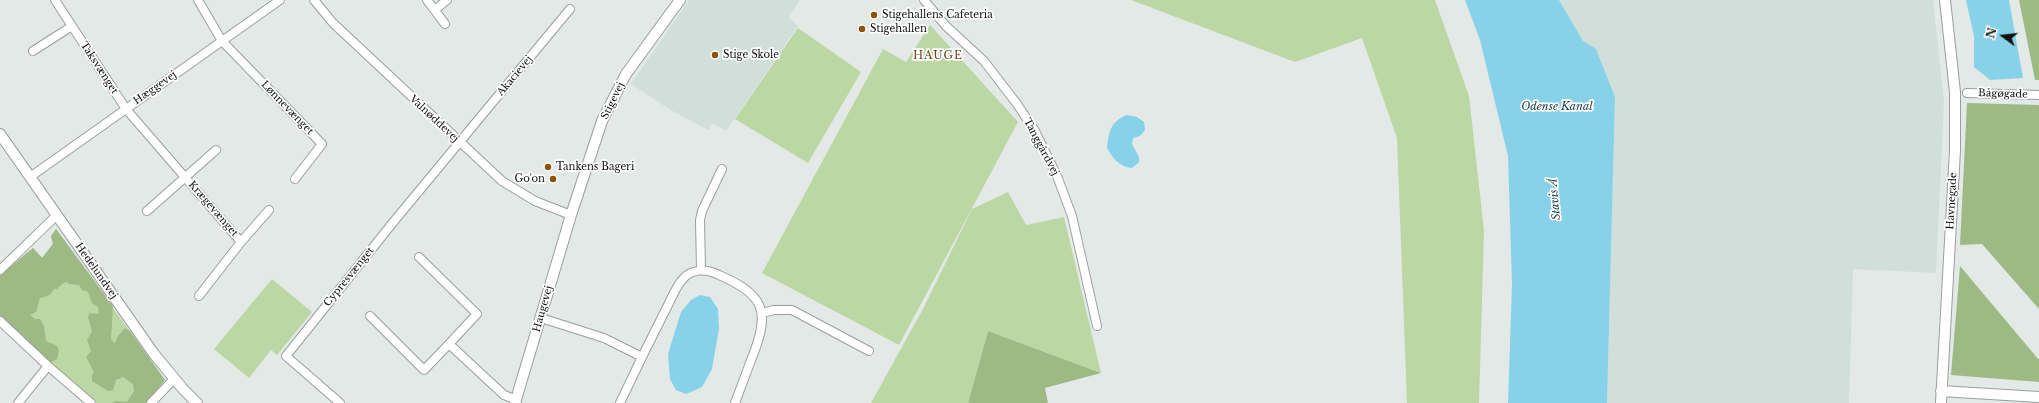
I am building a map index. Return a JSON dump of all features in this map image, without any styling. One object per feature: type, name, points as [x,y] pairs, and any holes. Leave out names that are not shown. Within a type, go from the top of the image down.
[{"type":"street","name":"Taksvænget","points":[[55,0],[126,109]]},
{"type":"street","points":[[198,0],[222,41]]},
{"type":"street","name":"Hæggevej","points":[[30,177],[280,0]]},
{"type":"street","name":"Valnøddevej","points":[[314,0],[333,23],[459,143],[502,181],[535,201],[571,215]]},
{"type":"street","points":[[427,0],[445,24]]},
{"type":"street","points":[[434,10],[447,0]]},
{"type":"street","name":"Stigevej","points":[[571,215],[602,121],[617,91],[626,74],[680,0]]},
{"type":"street","name":"Tanggårdvej","points":[[924,0],[946,26],[984,61],[1017,104],[1035,131],[1057,176],[1072,216],[1097,326]]},
{"type":"street","name":"Havnegade","points":[[1940,403],[1955,150],[1955,92],[1946,0]]},
{"type":"street","name":"Akacievej","points":[[459,143],[570,9]]},
{"type":"street","points":[[33,51],[72,26]]},
{"type":"street","name":"Lønnevænget","points":[[222,41],[322,144],[295,178]]},
{"type":"street","name":"Bågøgade","points":[[1967,93],[2039,95]]},
{"type":"street","name":"Krægevænget","points":[[126,109],[241,242]]},
{"type":"street","name":"Hedelundvej","points":[[0,134],[154,354],[174,379],[197,403]]},
{"type":"street","name":"Cypresvænget","points":[[340,403],[286,356],[459,143]]},
{"type":"street","name":"Krægevænget","points":[[146,210],[216,150]]},
{"type":"street","points":[[701,270],[700,220],[702,211],[722,169]]},
{"type":"street","name":"Krægevænget","points":[[199,296],[241,242],[269,210]]},
{"type":"street","points":[[0,270],[57,215]]},
{"type":"street","name":"Haugevej","points":[[516,401],[571,215]]},
{"type":"street","points":[[370,316],[424,370],[477,314],[419,257]]},
{"type":"street","points":[[620,403],[683,278],[696,270],[701,270],[716,273],[738,284],[746,290],[761,309],[763,325],[760,338],[734,403]]},
{"type":"street","points":[[761,309],[792,310],[869,351]]},
{"type":"street","points":[[541,318],[604,338],[642,357]]},
{"type":"street","points":[[0,321],[48,366],[91,403]]},
{"type":"street","points":[[449,344],[504,395],[516,401]]},
{"type":"street","points":[[18,403],[48,366]]},
{"type":"street","points":[[151,403],[174,379]]},
{"type":"street","points":[[1941,391],[2039,397]]},
{"type":"shaded area","name":"Stige Skole","points":[[689,0],[800,0],[789,17],[798,26],[726,131],[713,123],[708,130],[669,109],[631,84]]},
{"type":"shaded area","points":[[1559,0],[1933,0],[1944,102],[1936,273],[1853,269],[1849,403],[1607,403],[1615,97],[1596,49],[1583,41]]},
{"type":"green space","points":[[1131,0],[1435,0],[1469,96],[1484,231],[1479,403],[1407,403],[1397,138],[1362,38],[1295,62]]},
{"type":"green space","points":[[2019,0],[2039,0],[2039,80],[2035,80]]},
{"type":"green space","points":[[930,25],[1018,122],[899,345],[762,273],[883,49],[906,62]]},
{"type":"green space","points":[[798,28],[861,72],[808,163],[735,119]]},
{"type":"green space","points":[[1967,103],[2039,105],[2039,309],[1982,244],[1960,245]]},
{"type":"green space","points":[[1008,192],[1026,225],[1064,217],[1101,373],[988,331],[968,403],[871,403],[924,307],[972,209]]},
{"type":"green space","points":[[56,229],[165,380],[146,403],[96,403],[50,363],[0,316],[0,275],[33,248],[42,258],[53,244],[51,236]]},
{"type":"green space","points":[[56,229],[113,306],[111,340],[115,343],[118,336],[125,328],[130,331],[165,380],[146,403],[112,403],[116,401],[127,402],[134,391],[133,384],[123,377],[116,380],[113,390],[108,391],[92,381],[92,375],[94,372],[86,357],[91,351],[87,340],[92,331],[88,318],[89,313],[99,314],[98,307],[92,303],[88,292],[82,290],[79,285],[69,284],[67,282],[63,283],[57,289],[54,289],[52,293],[40,298],[36,312],[30,315],[35,319],[40,319],[44,326],[46,341],[56,345],[59,350],[57,359],[50,363],[0,316],[0,275],[33,248],[42,258],[53,244],[51,236]]},
{"type":"green space","points":[[1960,266],[2039,360],[2039,382],[1951,375]]},
{"type":"green space","points":[[272,279],[312,312],[277,355],[271,350],[249,378],[214,349]]},
{"type":"green space","points":[[988,331],[1101,373],[1045,388],[1048,403],[968,403]]},
{"type":"water","name":"Odense Kanal","points":[[1465,0],[1559,0],[1583,41],[1596,49],[1615,97],[1607,403],[1508,403],[1512,284],[1508,156],[1480,40]]},
{"type":"water","points":[[1966,0],[2009,0],[2023,78],[1990,80],[1974,67],[1974,36]]},
{"type":"water","points":[[1126,115],[1137,117],[1144,122],[1145,130],[1140,136],[1133,138],[1132,144],[1139,157],[1139,162],[1132,168],[1120,164],[1107,148],[1113,124]]},
{"type":"water","points":[[700,295],[710,297],[718,309],[719,329],[712,369],[702,387],[686,394],[676,390],[670,379],[668,354],[681,312],[691,300]]},
{"type":"place","name":"Stigehallens Cafeteria","points":[[874,15]]},
{"type":"place","name":"Stigehallen","points":[[862,29]]},
{"type":"place","name":"Stige Skole","points":[[715,55]]},
{"type":"place","name":"Tankens Bageri","points":[[548,167]]},
{"type":"place","name":"Go'on","points":[[553,179]]},
{"type":"district","name":"HAUGE","points":[[938,56]]},
{"type":"water label","name":"Stavis Å","points":[[1555,199]]}]
